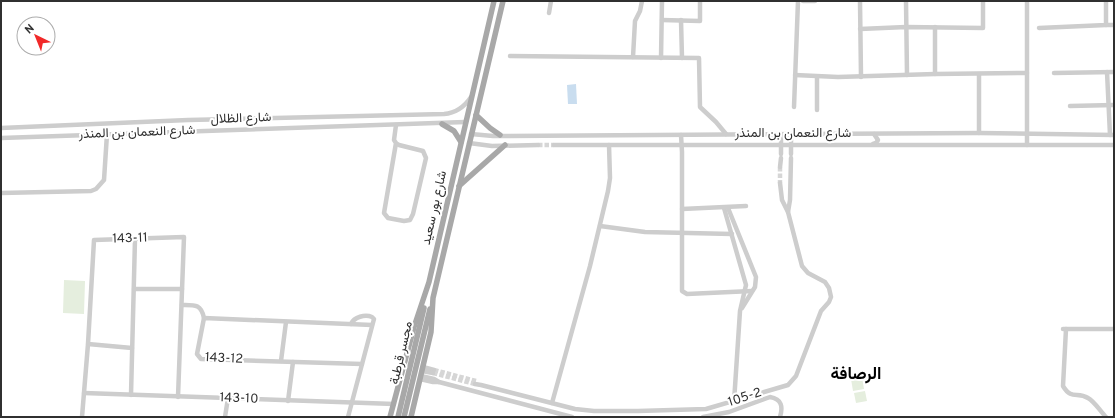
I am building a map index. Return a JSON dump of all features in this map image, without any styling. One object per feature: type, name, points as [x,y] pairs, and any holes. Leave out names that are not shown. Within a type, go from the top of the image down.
[{"type":"main road","name":"شارع بور سعيد","points":[[390,417],[414,327],[426,294],[494,1]]},
{"type":"main road","name":"شارع بور سعيد","points":[[411,417],[432,323],[433,298],[503,1]]},
{"type":"main road","points":[[476,115],[500,136]]},
{"type":"main road","points":[[442,124],[454,131],[461,142]]},
{"type":"main road","points":[[459,187],[505,145]]},
{"type":"main road","name":"مجسر قرطبة","points":[[398,417],[426,294]]},
{"type":"main road","name":"مجسر قرطبة","points":[[404,417],[433,298]]},
{"type":"street","points":[[549,13],[551,1]]},
{"type":"street","points":[[633,57],[635,21],[642,1]]},
{"type":"street","points":[[661,58],[662,1]]},
{"type":"street","points":[[662,20],[700,20],[700,1]]},
{"type":"street","points":[[794,107],[798,1]]},
{"type":"street","points":[[803,1],[815,1]]},
{"type":"street","points":[[860,1],[861,76]]},
{"type":"street","points":[[906,1],[906,75]]},
{"type":"street","points":[[860,29],[906,27],[983,28],[983,1]]},
{"type":"street","points":[[1027,1],[1028,145]]},
{"type":"street","points":[[1106,1],[1106,25]]},
{"type":"street","points":[[681,20],[682,58]]},
{"type":"street","points":[[1039,28],[1114,25]]},
{"type":"street","points":[[935,27],[935,74]]},
{"type":"street","points":[[510,56],[699,58],[700,107],[726,134]]},
{"type":"street","points":[[1107,72],[1112,105],[1112,135]]},
{"type":"street","points":[[1054,73],[1114,72]]},
{"type":"street","points":[[795,75],[817,77],[1027,73]]},
{"type":"street","points":[[979,74],[979,133]]},
{"type":"street","points":[[817,77],[817,110]]},
{"type":"street","name":"شارع الظلال","points":[[1,128],[251,118],[444,114],[452,112],[466,103],[472,94]]},
{"type":"street","points":[[1070,106],[1112,105]]},
{"type":"street","points":[[390,115],[393,125],[394,140],[396,143],[384,213],[388,218],[404,221],[410,220],[413,214],[426,158],[423,151],[396,143]]},
{"type":"street","points":[[251,118],[251,129]]},
{"type":"street","points":[[289,118],[289,128]]},
{"type":"street","name":"شارع النعمان بن المنذر","points":[[1,138],[442,124],[465,122]]},
{"type":"street","points":[[120,124],[120,134]]},
{"type":"street","name":"شارع النعمان بن المنذر","points":[[471,134],[500,136],[979,133],[1112,135]]},
{"type":"street","points":[[1,193],[91,191],[96,189],[104,180],[107,134]]},
{"type":"street","points":[[780,134],[780,167]]},
{"type":"street","name":"105-2","points":[[788,212],[790,196],[791,134]]},
{"type":"street","points":[[873,144],[878,140],[874,134]]},
{"type":"street","points":[[571,145],[572,135]]},
{"type":"street","points":[[680,135],[682,289],[684,293],[687,294],[752,291]]},
{"type":"street","points":[[469,143],[485,145],[538,145]]},
{"type":"street","name":"شارع النعمان بن المنذر","points":[[554,145],[1114,145]]},
{"type":"street","points":[[552,403],[600,226],[609,182],[609,145]]},
{"type":"street","name":"105-2","points":[[476,383],[552,403],[587,410],[638,411],[700,410],[734,402],[786,386],[792,382],[796,376],[822,311],[830,299],[829,288],[825,282],[808,273],[804,269],[788,212],[781,196],[780,183]]},
{"type":"street","points":[[781,196],[790,196]]},
{"type":"street","points":[[682,209],[746,206]]},
{"type":"street","points":[[726,208],[745,279],[745,291],[740,315],[734,402]]},
{"type":"street","points":[[726,208],[756,277],[756,284],[745,302],[740,315]]},
{"type":"street","points":[[600,226],[632,231],[732,234]]},
{"type":"street","name":"143-11","points":[[82,417],[94,240],[184,238],[178,397]]},
{"type":"street","points":[[131,395],[135,239]]},
{"type":"street","points":[[134,289],[182,289]]},
{"type":"street","points":[[182,305],[194,305],[199,307],[203,312],[204,318],[372,325]]},
{"type":"street","points":[[348,417],[374,319],[370,316],[356,318],[352,320],[351,324]]},
{"type":"street","name":"143-12","points":[[204,318],[197,354],[201,359],[362,364]]},
{"type":"street","points":[[282,362],[286,322]]},
{"type":"street","points":[[1106,417],[1086,396],[1072,395],[1067,392],[1063,386],[1064,329],[1114,328]]},
{"type":"street","points":[[88,344],[132,348]]},
{"type":"street","points":[[288,401],[293,362]]},
{"type":"street","points":[[422,373],[433,372]]},
{"type":"street","points":[[422,373],[433,382],[439,382],[572,417]]},
{"type":"street","name":"143-10","points":[[84,393],[394,404]]},
{"type":"street","points":[[703,417],[729,412],[770,397],[777,399],[782,405],[780,417]]},
{"type":"street","points":[[225,417],[228,398]]},
{"type":"green space","points":[[64,280],[85,281],[84,314],[63,313]]},
{"type":"green space","points":[[862,377],[864,389],[853,391],[851,379]]},
{"type":"green space","points":[[865,391],[867,401],[856,403],[854,393]]},
{"type":"water","points":[[576,84],[577,104],[568,104],[567,85]]},
{"type":"tunnel","points":[[538,145],[554,145]]},
{"type":"tunnel","points":[[780,167],[780,183]]},
{"type":"tunnel","points":[[434,370],[476,381]]},
{"type":"tunnel","points":[[433,373],[475,384]]},
{"type":"district","name":"الرصافة","points":[[856,375]]}]
